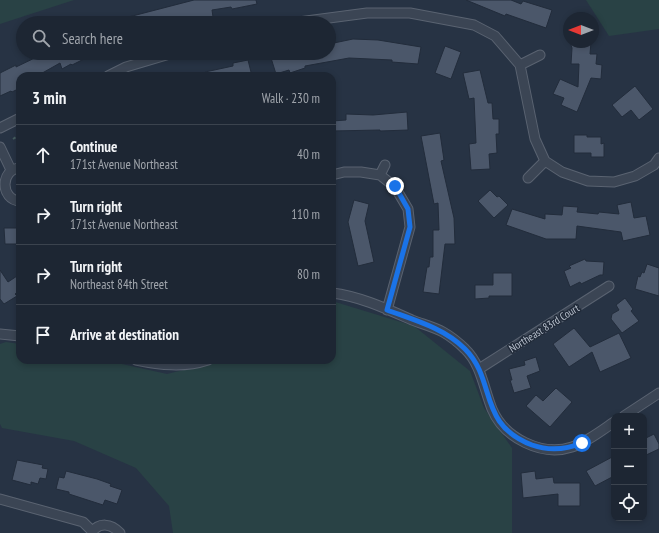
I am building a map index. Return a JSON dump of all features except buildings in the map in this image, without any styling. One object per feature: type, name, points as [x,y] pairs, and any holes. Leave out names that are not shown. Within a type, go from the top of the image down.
[{"type":"street","points":[[336,16],[367,12],[410,13],[474,25],[495,36],[520,65],[535,139],[545,161],[562,172],[588,181],[614,182],[635,176],[654,165],[659,158]]},
{"type":"street","points":[[520,65],[540,56]]},
{"type":"street","points":[[128,72],[156,60]]},
{"type":"street","points":[[0,128],[16,120]]},
{"type":"street","points":[[0,146],[15,169],[5,174],[2,179],[2,190],[9,199],[16,201]]},
{"type":"street","points":[[528,178],[545,161]]},
{"type":"street","points":[[380,175],[385,165]]},
{"type":"street","points":[[336,174],[344,172],[361,172],[380,175],[395,186],[408,209],[410,227],[387,310]]},
{"type":"street","name":"Northeast 83rd Court","points":[[479,369],[609,286]]},
{"type":"street","points":[[336,294],[347,296],[387,310],[444,332],[466,350],[479,369],[492,410],[502,426],[519,440],[538,447],[552,449],[571,448],[582,443],[611,424]]},
{"type":"street","points":[[0,334],[16,336]]},
{"type":"street","points":[[161,364],[178,366],[189,364]]},
{"type":"street","points":[[629,413],[659,393]]},
{"type":"street","points":[[0,498],[83,522],[92,532],[96,528],[106,525],[112,526],[120,533]]},
{"type":"green space","points":[[0,0],[74,0],[25,16],[16,16],[16,19],[0,24]]},
{"type":"green space","points":[[586,0],[659,0],[659,29],[609,36],[599,20],[599,12],[594,12]]},
{"type":"green space","points":[[336,302],[414,326],[470,371],[484,408],[512,448],[512,533],[173,533],[169,506],[136,468],[74,441],[2,428],[0,424],[0,344],[6,342],[16,343],[16,364],[122,364],[167,374],[208,364],[336,364]]},
{"type":"route","points":[[395,186],[408,209],[410,227],[387,310],[444,332],[466,350],[479,369],[492,410],[502,426],[519,440],[538,447],[552,449],[571,448],[582,443]]}]
